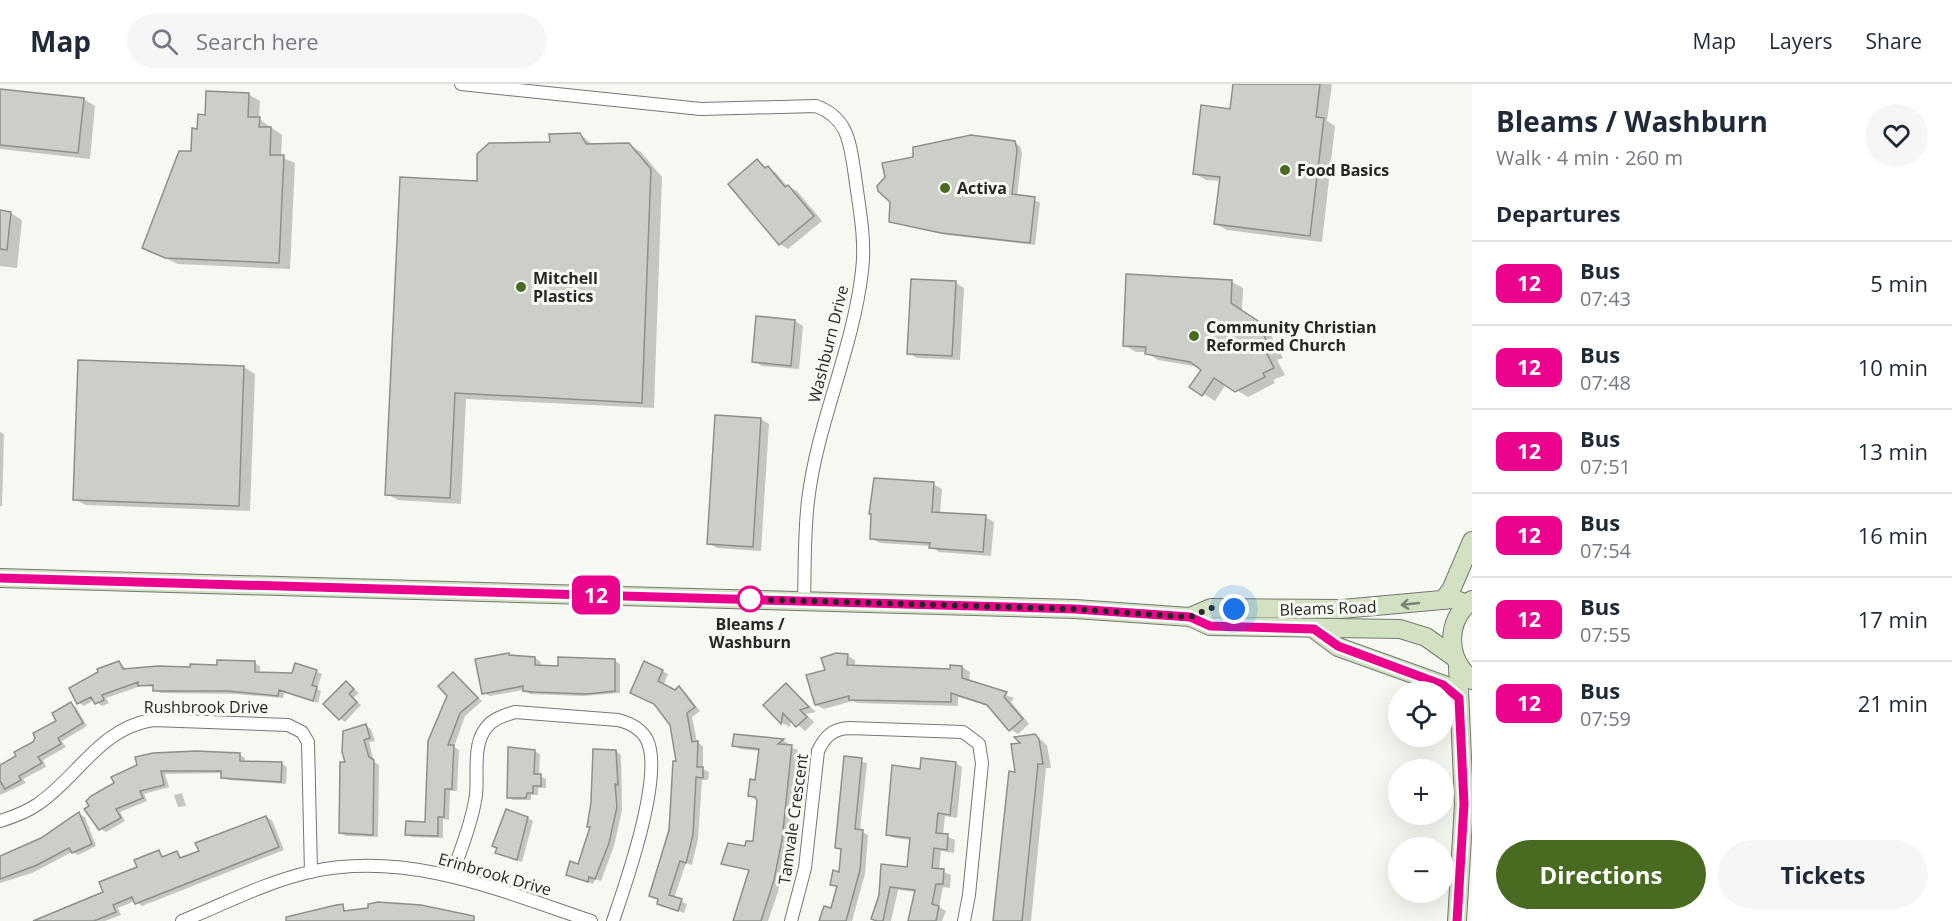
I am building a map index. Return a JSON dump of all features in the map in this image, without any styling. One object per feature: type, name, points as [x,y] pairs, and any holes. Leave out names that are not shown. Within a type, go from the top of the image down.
[{"type":"main road","points":[[1443,600],[1451,590],[1472,541]]},
{"type":"main road","name":"Bleams Road","points":[[0,578],[1075,609],[1190,617],[1210,626],[1413,631],[1434,641],[1472,680]]},
{"type":"main road","name":"Bleams Road","points":[[1190,617],[1211,608],[1342,609],[1453,599],[1470,602]]},
{"type":"main road","points":[[1458,919],[1464,804],[1453,628],[1470,602]]},
{"type":"main road","points":[[1314,629],[1338,646],[1443,685],[1459,698]]},
{"type":"street","name":"Washburn Drive","points":[[461,84],[701,109],[809,105],[831,111],[841,122],[850,146],[862,226],[862,270],[849,338],[816,456],[808,501],[804,601]]},
{"type":"street","points":[[452,875],[476,796],[479,743],[483,732],[490,724],[500,717],[515,712],[618,720],[631,724],[647,740],[651,751],[645,817],[613,921]]},
{"type":"street","name":"Rushbrook Drive","points":[[0,821],[38,804],[100,744],[120,729],[137,722],[153,720],[288,725],[302,732],[309,742],[311,872]]},
{"type":"street","name":"Tamvale Crescent","points":[[791,921],[805,868],[818,751],[823,741],[839,728],[963,732],[979,744],[982,763],[969,896],[964,921]]},
{"type":"street","name":"Erinbrook Drive","points":[[182,921],[271,884],[311,872],[348,867],[408,868],[452,875],[591,921]]},
{"type":"building","points":[[1233,84],[1320,84],[1316,117],[1324,118],[1310,236],[1214,224],[1220,177],[1193,174],[1201,105],[1230,109]]},
{"type":"building","points":[[0,89],[84,98],[78,153],[0,145]]},
{"type":"building","points":[[206,91],[249,93],[248,117],[260,117],[259,127],[271,127],[270,155],[284,155],[279,263],[165,258],[142,248],[179,151],[191,151],[192,128],[197,129],[198,114],[205,115]]},
{"type":"building","name":"Mitchell Plastics","points":[[580,133],[586,144],[629,143],[651,169],[642,403],[455,393],[450,498],[385,495],[400,177],[477,181],[477,154],[489,143],[550,142],[549,134]]},
{"type":"building","name":"Activa","points":[[971,135],[1015,141],[1017,150],[1012,194],[1035,197],[1030,243],[941,233],[889,222],[890,202],[878,191],[877,186],[885,177],[882,163],[913,157],[913,147]]},
{"type":"building","points":[[757,159],[765,168],[768,166],[785,187],[788,185],[814,216],[779,245],[728,184]]},
{"type":"building","points":[[0,210],[11,212],[7,250],[0,249]]},
{"type":"building","name":"Community Christian Reformed Church","points":[[1126,274],[1232,280],[1231,303],[1261,323],[1259,326],[1272,351],[1267,354],[1274,368],[1263,373],[1265,377],[1235,392],[1214,378],[1202,396],[1189,387],[1201,370],[1190,362],[1145,354],[1146,347],[1123,346]]},
{"type":"building","points":[[911,279],[956,281],[952,356],[907,354]]},
{"type":"building","points":[[756,316],[795,320],[791,366],[752,362]]},
{"type":"building","points":[[78,360],[244,366],[239,506],[73,500]]},
{"type":"building","points":[[715,415],[761,418],[753,547],[707,544]]},
{"type":"building","points":[[874,478],[934,482],[932,512],[986,515],[983,552],[929,548],[930,543],[870,539],[871,514],[869,514]]},
{"type":"building","points":[[509,653],[509,655],[535,657],[535,665],[558,666],[558,657],[615,659],[615,691],[587,694],[533,692],[523,691],[523,686],[482,694],[475,659]]},
{"type":"building","points":[[836,653],[848,654],[847,665],[950,669],[950,665],[962,666],[962,678],[1007,692],[1004,697],[1023,719],[1009,731],[987,705],[951,693],[951,702],[849,700],[849,696],[815,705],[806,675],[825,670],[821,658]]},
{"type":"building","points":[[217,660],[255,661],[255,672],[292,673],[295,663],[317,670],[312,685],[317,687],[313,701],[279,690],[278,696],[228,691],[153,691],[153,685],[138,686],[138,682],[102,695],[104,700],[95,704],[91,697],[77,704],[69,688],[98,672],[97,669],[119,661],[123,669],[158,666],[190,667],[190,664],[217,665]]},
{"type":"building","points":[[644,661],[663,670],[658,681],[675,690],[679,686],[695,707],[687,713],[692,742],[698,741],[697,767],[703,767],[703,778],[696,777],[693,835],[686,863],[680,861],[669,895],[682,899],[678,911],[657,904],[658,899],[649,896],[669,830],[673,761],[676,761],[670,725],[654,704],[630,693]]},
{"type":"building","points":[[453,672],[478,698],[460,713],[448,745],[454,745],[452,789],[445,789],[444,817],[438,817],[438,836],[405,835],[406,821],[425,822],[428,741],[447,696],[438,686]]},
{"type":"building","points":[[346,681],[354,689],[349,694],[357,702],[339,720],[323,704]]},
{"type":"building","points":[[786,683],[809,707],[800,710],[807,717],[796,727],[783,713],[781,724],[763,705]]},
{"type":"building","points":[[71,702],[83,723],[58,738],[61,744],[38,757],[42,763],[19,776],[21,780],[5,789],[0,781],[0,765],[16,756],[14,752],[33,742],[35,738],[33,733],[56,721],[52,713]]},
{"type":"building","points":[[366,724],[370,738],[364,740],[369,757],[374,760],[373,835],[339,833],[340,762],[345,762],[342,752],[343,731]]},
{"type":"building","points":[[734,734],[784,739],[778,744],[792,745],[782,840],[774,880],[761,921],[733,921],[749,870],[721,864],[728,843],[745,846],[746,841],[753,841],[757,801],[755,797],[748,796],[750,779],[755,780],[759,749],[732,746]]},
{"type":"building","points":[[1035,734],[1039,739],[1043,764],[1038,764],[1022,921],[993,921],[1009,771],[1015,772],[1011,744],[1020,743],[1014,737]]},
{"type":"building","points":[[508,747],[535,750],[534,774],[541,774],[541,786],[533,786],[533,793],[527,793],[526,798],[507,798]]},
{"type":"building","points":[[593,749],[616,750],[618,785],[615,784],[617,807],[609,843],[595,879],[589,877],[588,882],[566,875],[570,861],[578,864],[590,827],[587,827],[591,802]]},
{"type":"building","points":[[196,751],[240,753],[240,761],[282,762],[281,782],[221,778],[221,771],[161,771],[164,785],[140,791],[143,798],[116,809],[121,818],[99,830],[84,809],[89,806],[86,801],[91,796],[114,783],[111,777],[137,765],[135,757],[153,753]]},
{"type":"building","points":[[844,756],[862,758],[855,829],[863,830],[860,870],[846,921],[819,921],[824,906],[831,908],[837,886],[830,885],[833,870],[839,872],[841,849],[835,848]]},
{"type":"building","points":[[921,758],[956,762],[950,815],[938,813],[936,833],[948,834],[947,850],[934,848],[932,868],[944,869],[943,884],[936,884],[932,904],[939,906],[936,921],[908,921],[915,890],[890,887],[883,921],[877,921],[871,919],[879,895],[881,864],[907,867],[910,838],[886,835],[892,765],[920,769]]},
{"type":"building","points":[[506,809],[528,817],[517,860],[495,853],[497,848],[492,846]]},
{"type":"building","points":[[79,812],[92,844],[72,853],[69,848],[37,865],[0,879],[0,856],[41,838]]},
{"type":"building","points":[[266,816],[279,847],[135,904],[132,897],[113,905],[116,912],[94,921],[33,921],[103,892],[99,882],[137,867],[134,860],[159,850],[162,857],[177,851],[180,858],[199,851],[195,843]]},
{"type":"building","points":[[378,902],[421,905],[474,916],[474,921],[286,921],[286,917],[336,905],[343,904],[344,911],[368,908],[368,904]]},
{"type":"bus line","name":"12","points":[[0,578],[1075,609],[1190,617],[1210,626],[1314,629],[1338,646],[1443,685],[1459,698],[1464,804],[1457,921]]},
{"type":"place","name":"Food Basics","points":[[1285,170]]},
{"type":"place","name":"Activa","points":[[945,188]]},
{"type":"place","name":"Mitchell Plastics","points":[[521,287]]},
{"type":"place","name":"Community Christian Reformed Church","points":[[1194,336]]},
{"type":"place","name":"Bleams / Washburn","points":[[750,599]]},
{"type":"route","points":[[750,599],[739,599],[1075,609],[1190,617],[1211,608],[1234,609]]}]
